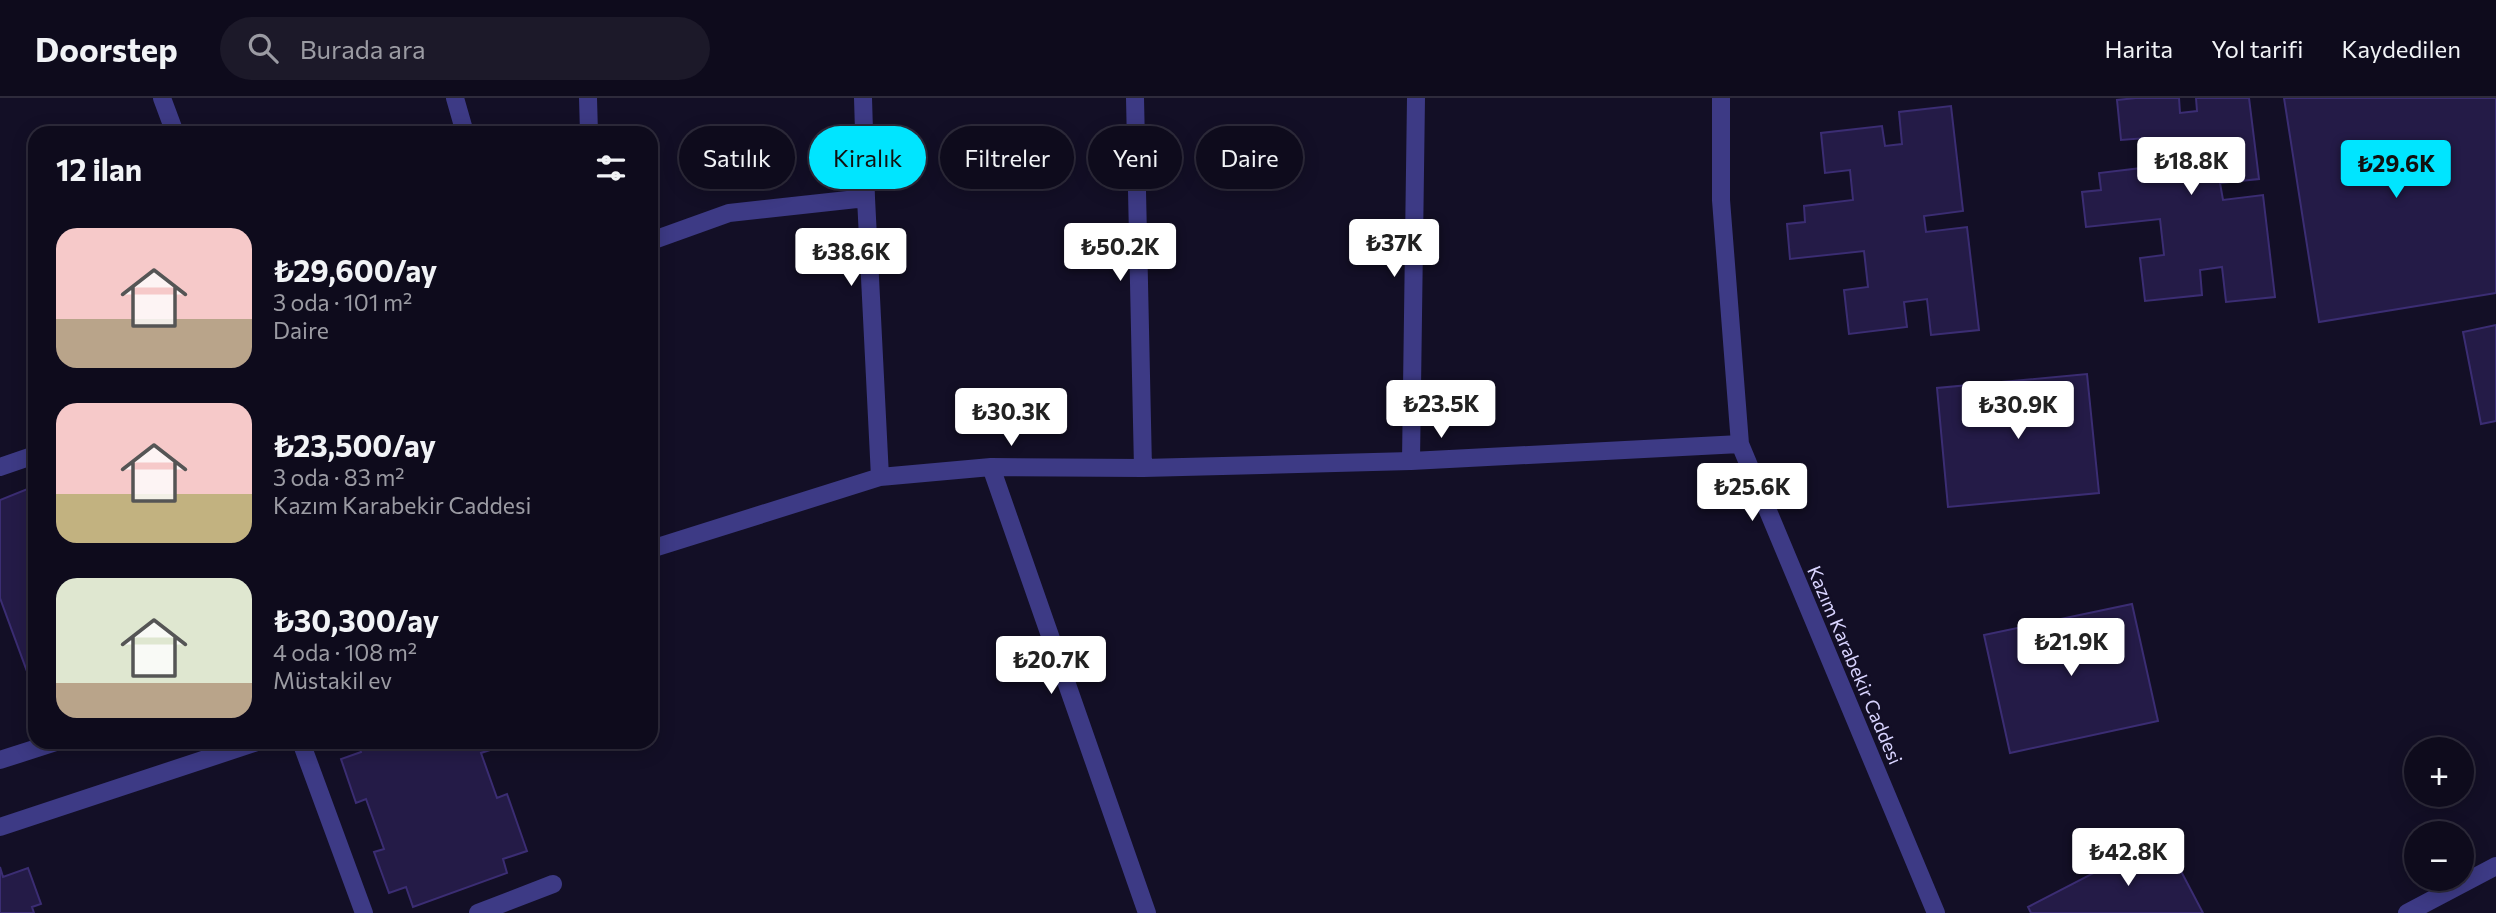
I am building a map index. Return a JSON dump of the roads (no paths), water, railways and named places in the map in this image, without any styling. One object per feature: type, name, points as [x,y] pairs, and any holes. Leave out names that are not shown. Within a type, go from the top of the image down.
[{"type":"street","points":[[162,98],[172,126]]},
{"type":"street","points":[[455,98],[463,126]]},
{"type":"street","points":[[588,98],[589,126]]},
{"type":"street","points":[[863,98],[880,477]]},
{"type":"street","points":[[1135,98],[1143,468]]},
{"type":"street","points":[[1411,461],[1416,98]]},
{"type":"street","name":"Kazım Karabekir Caddesi","points":[[1721,98],[1721,200],[1740,444],[1936,913]]},
{"type":"street","points":[[658,238],[729,213],[866,198]]},
{"type":"street","points":[[658,547],[880,477],[991,467],[1143,468],[1411,461],[1740,444]]},
{"type":"street","points":[[0,466],[28,457]]},
{"type":"street","points":[[991,467],[1147,913]]},
{"type":"street","points":[[0,761],[35,749]]},
{"type":"street","points":[[0,827],[236,749]]},
{"type":"street","points":[[304,749],[364,913]]},
{"type":"street","points":[[2407,913],[2496,866]]},
{"type":"street","points":[[478,913],[553,884]]}]
